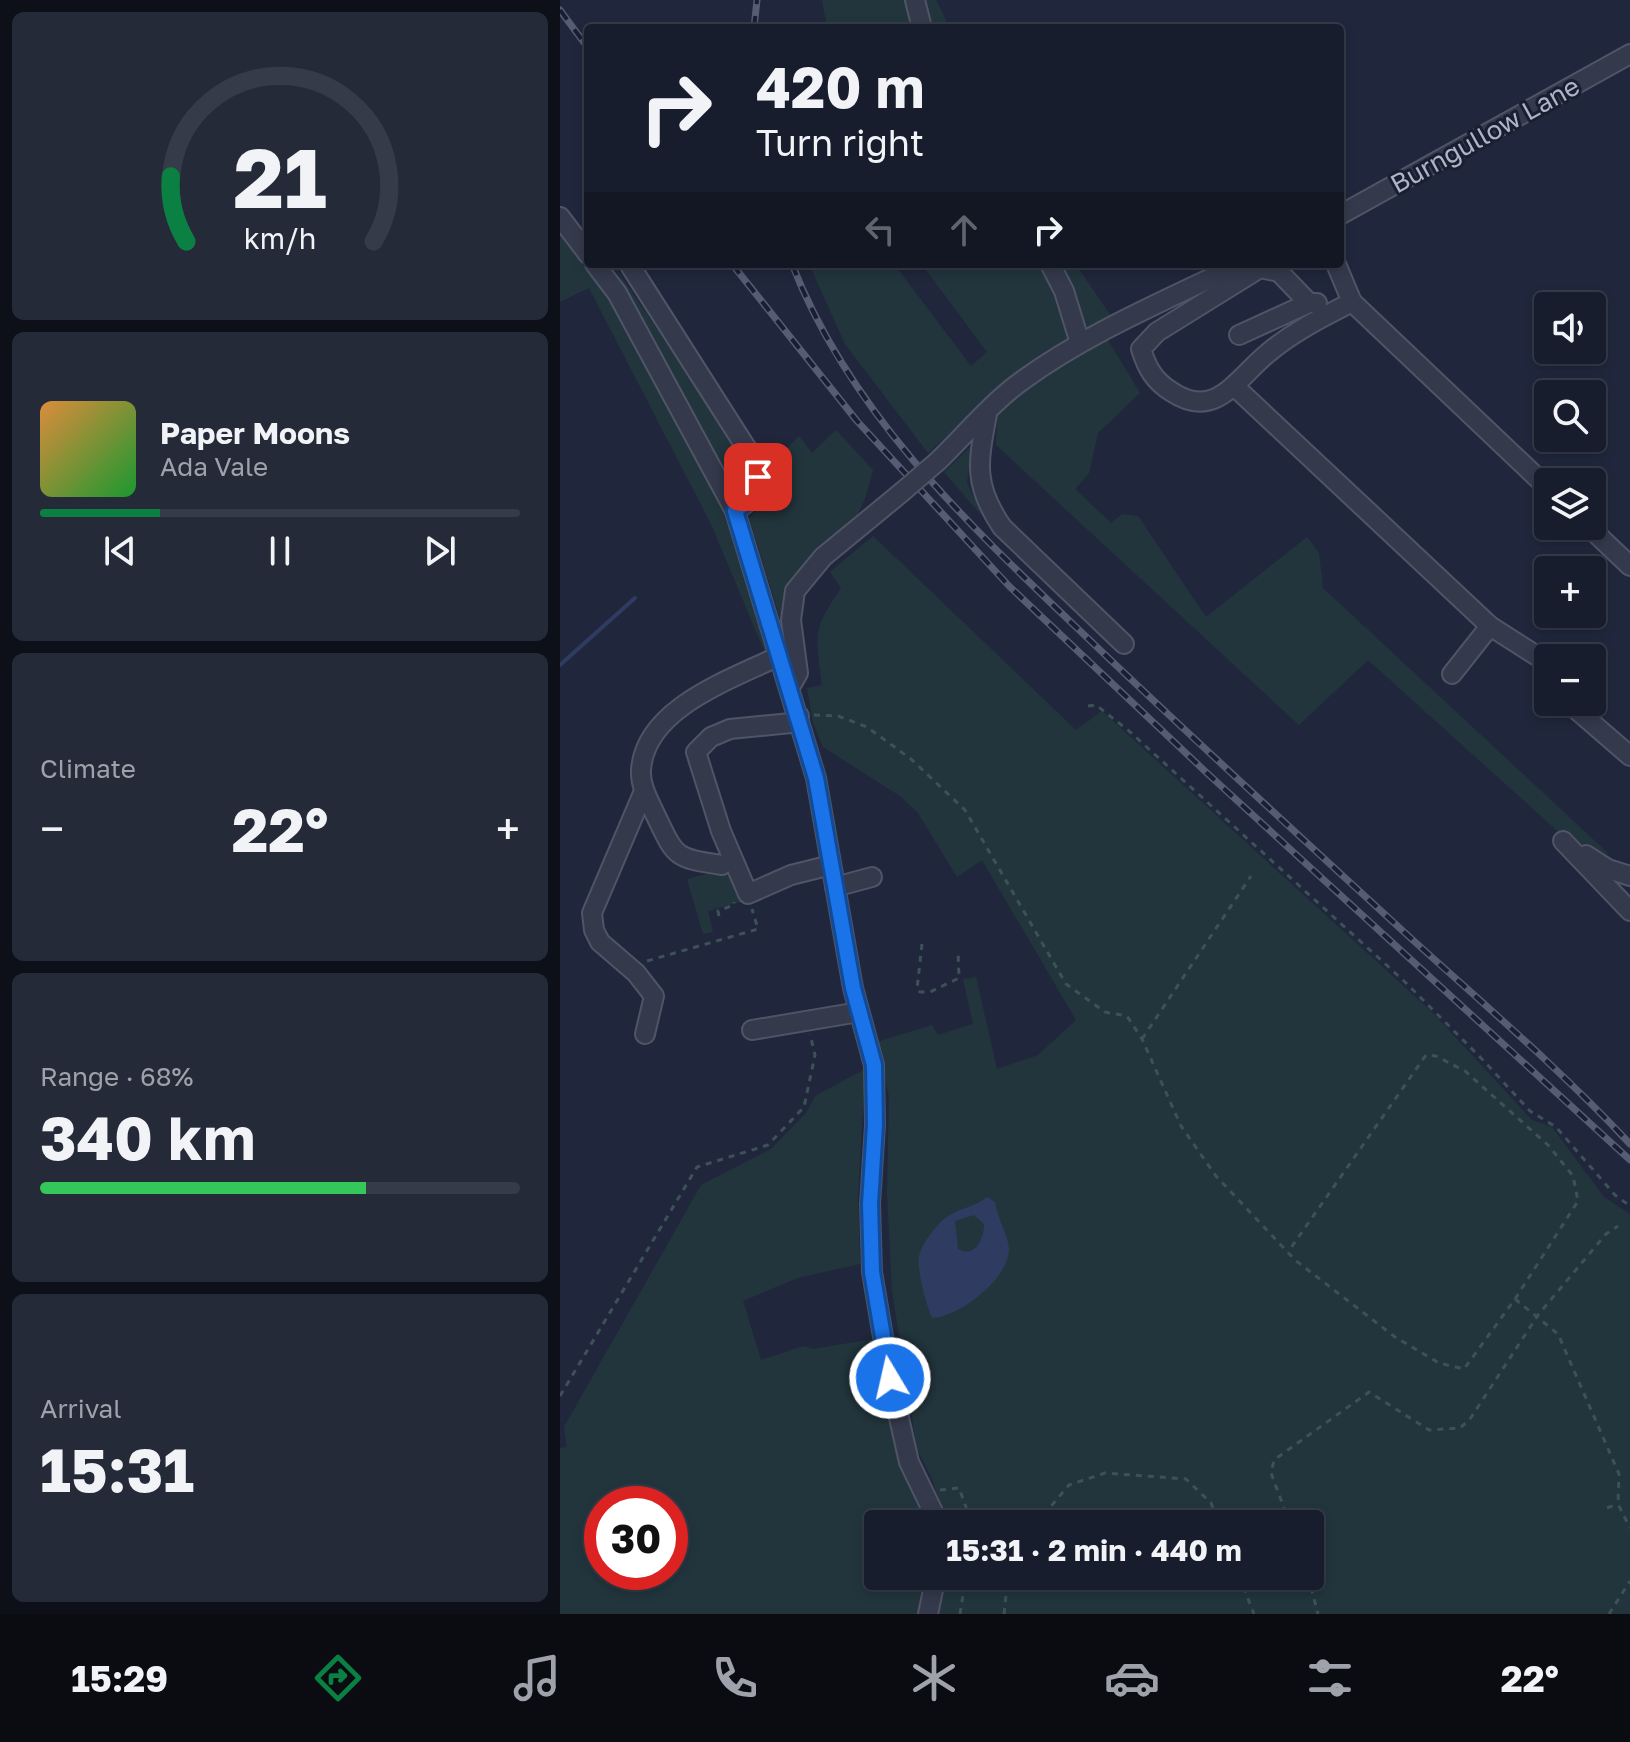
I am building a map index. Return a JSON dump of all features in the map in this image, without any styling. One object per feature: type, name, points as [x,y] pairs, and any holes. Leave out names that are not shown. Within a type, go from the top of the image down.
[{"type":"street","points":[[915,0],[921,24]]},
{"type":"street","name":"Burngullow Lane","points":[[1344,213],[1630,54]]},
{"type":"street","points":[[560,217],[584,249]]},
{"type":"street","points":[[598,268],[617,293],[735,511],[816,778],[859,1012],[874,1065],[875,1125],[870,1204],[872,1272],[890,1378],[909,1462],[931,1510]]},
{"type":"street","points":[[632,268],[754,460],[758,477],[757,493],[735,511]]},
{"type":"street","points":[[1052,268],[1064,291],[1080,343]]},
{"type":"street","points":[[790,687],[798,673],[791,620],[795,591],[823,557],[938,461],[1019,382],[1080,343],[1232,268]]},
{"type":"street","points":[[1309,303],[1279,272],[1260,268],[1157,332],[1141,349],[1146,365],[1157,383],[1180,398],[1198,404],[1220,396],[1234,386],[1267,353],[1306,325],[1352,302]]},
{"type":"street","points":[[1338,268],[1352,302],[1534,475]]},
{"type":"street","points":[[1239,335],[1309,303],[1352,302]]},
{"type":"street","points":[[1234,386],[1490,626],[1534,654]]},
{"type":"street","points":[[987,414],[980,449],[979,480],[988,505],[1002,527],[1124,644]]},
{"type":"street","points":[[1603,540],[1630,566]]},
{"type":"street","points":[[1452,674],[1490,626]]},
{"type":"street","points":[[722,865],[683,859],[672,849],[644,791],[641,771],[643,756],[661,722],[680,706],[781,655]]},
{"type":"street","points":[[799,716],[791,723],[730,729],[711,737],[696,752],[740,893],[831,865]]},
{"type":"street","points":[[1584,716],[1630,756]]},
{"type":"street","points":[[644,791],[592,913],[594,930],[600,942],[654,996],[645,1034]]},
{"type":"street","points":[[1630,876],[1608,869],[1563,841],[1630,911]]},
{"type":"street","points":[[835,887],[872,877]]},
{"type":"street","points":[[752,1030],[859,1012]]},
{"type":"street","points":[[928,1614],[933,1590]]},
{"type":"path","points":[[1088,706],[1096,705],[1129,731],[1316,900],[1441,1018],[1530,1111],[1556,1127],[1615,1195],[1630,1206]]},
{"type":"path","points":[[799,716],[838,716],[867,727],[911,759],[965,810],[1066,984],[1105,1012],[1127,1016],[1142,1039],[1181,1126],[1216,1176],[1288,1252],[1395,1337],[1439,1363],[1464,1369],[1515,1299],[1578,1201],[1573,1176],[1548,1145],[1465,1071],[1436,1056],[1426,1055],[1288,1252]]},
{"type":"path","points":[[1142,1039],[1251,876]]},
{"type":"path","points":[[719,916],[718,911],[734,905],[740,893]]},
{"type":"path","points":[[628,967],[758,929],[740,893]]},
{"type":"path","points":[[922,944],[917,989],[920,992],[930,992],[959,978],[958,950]]},
{"type":"path","points":[[560,1396],[697,1167],[768,1145],[804,1107],[815,1055],[806,1021]]},
{"type":"path","points":[[1285,1510],[1271,1473],[1274,1460],[1369,1392],[1429,1430],[1460,1428],[1470,1419],[1538,1315],[1606,1234],[1618,1226]]},
{"type":"path","points":[[1515,1299],[1558,1334],[1619,1474],[1618,1504],[1630,1528]]},
{"type":"path","points":[[1048,1510],[1069,1485],[1105,1473],[1186,1479],[1211,1503],[1214,1510]]},
{"type":"path","points":[[924,1492],[959,1488],[966,1510]]},
{"type":"path","points":[[1607,1508],[1618,1504]]},
{"type":"path","points":[[1609,1614],[1630,1581]]},
{"type":"path","points":[[960,1614],[964,1590]]},
{"type":"path","points":[[1004,1614],[1007,1590]]},
{"type":"path","points":[[1245,1590],[1254,1614]]},
{"type":"path","points":[[1312,1590],[1318,1614]]},
{"type":"shaded area","points":[[822,0],[936,0],[948,24],[826,24]]},
{"type":"shaded area","points":[[560,226],[584,262],[584,268],[588,268],[610,300],[724,500],[770,650],[765,653],[711,524],[589,288],[560,302]]},
{"type":"shaded area","points":[[615,268],[745,460],[751,483],[745,492],[736,496]]},
{"type":"shaded area","points":[[811,268],[897,268],[971,366],[987,352],[924,268],[1080,268],[1111,316],[1001,388],[928,453],[845,344]]},
{"type":"shaded area","points":[[1108,340],[1140,393],[1098,433],[1089,473],[1075,489],[1111,523],[1122,514],[1138,516],[1206,617],[1307,537],[1319,553],[1323,588],[1610,855],[1563,836],[1368,660],[1299,725],[996,445],[997,414],[1038,379]]},
{"type":"shaded area","points":[[836,430],[873,470],[865,499],[852,526],[797,577],[789,647],[749,518],[770,497],[765,471],[799,436],[812,453]]},
{"type":"shaded area","points":[[972,445],[967,483],[983,517],[944,472]]},
{"type":"shaded area","points":[[873,536],[1076,730],[1102,711],[1433,1013],[1532,1120],[1552,1127],[1604,1197],[1630,1214],[1630,1614],[939,1614],[944,1590],[1324,1590],[1324,1510],[942,1510],[932,1479],[917,1449],[892,1291],[887,1192],[889,1097],[877,1042],[932,1025],[938,1035],[973,1024],[963,979],[976,977],[997,1069],[1038,1055],[1076,1020],[982,860],[957,877],[918,813],[900,796],[823,747],[813,723],[807,688],[822,685],[818,634],[825,614],[841,588],[830,572]]},
{"type":"shaded area","points":[[734,867],[743,901],[708,911],[713,932],[703,934],[687,879]]},
{"type":"shaded area","points":[[865,1069],[858,1197],[860,1264],[797,1278],[743,1301],[761,1360],[803,1346],[813,1349],[873,1339],[903,1470],[920,1510],[864,1510],[864,1590],[923,1590],[918,1614],[560,1614],[560,1448],[567,1447],[564,1427],[701,1185],[771,1149],[806,1113],[815,1096]]},
{"type":"water","points":[[987,1197],[995,1202],[1009,1246],[1006,1262],[1000,1274],[980,1295],[955,1311],[932,1318],[919,1271],[922,1247],[943,1220]],"holes":[[[974,1215],[984,1224],[978,1246],[970,1251],[958,1249],[955,1221]]]},
{"type":"waterway","points":[[560,665],[635,598]]},
{"type":"railway","points":[[754,24],[757,0]]},
{"type":"railway","points":[[560,10],[584,43]]},
{"type":"railway","points":[[735,268],[857,421],[1009,586],[1208,774],[1630,1160]]},
{"type":"railway","points":[[794,268],[818,321],[849,374],[885,425],[966,518],[1138,686],[1552,1066],[1630,1144]]},
{"type":"route","points":[[758,477],[757,493],[735,511],[816,778],[853,988],[874,1065],[875,1125],[870,1204],[872,1272],[890,1378]]}]
